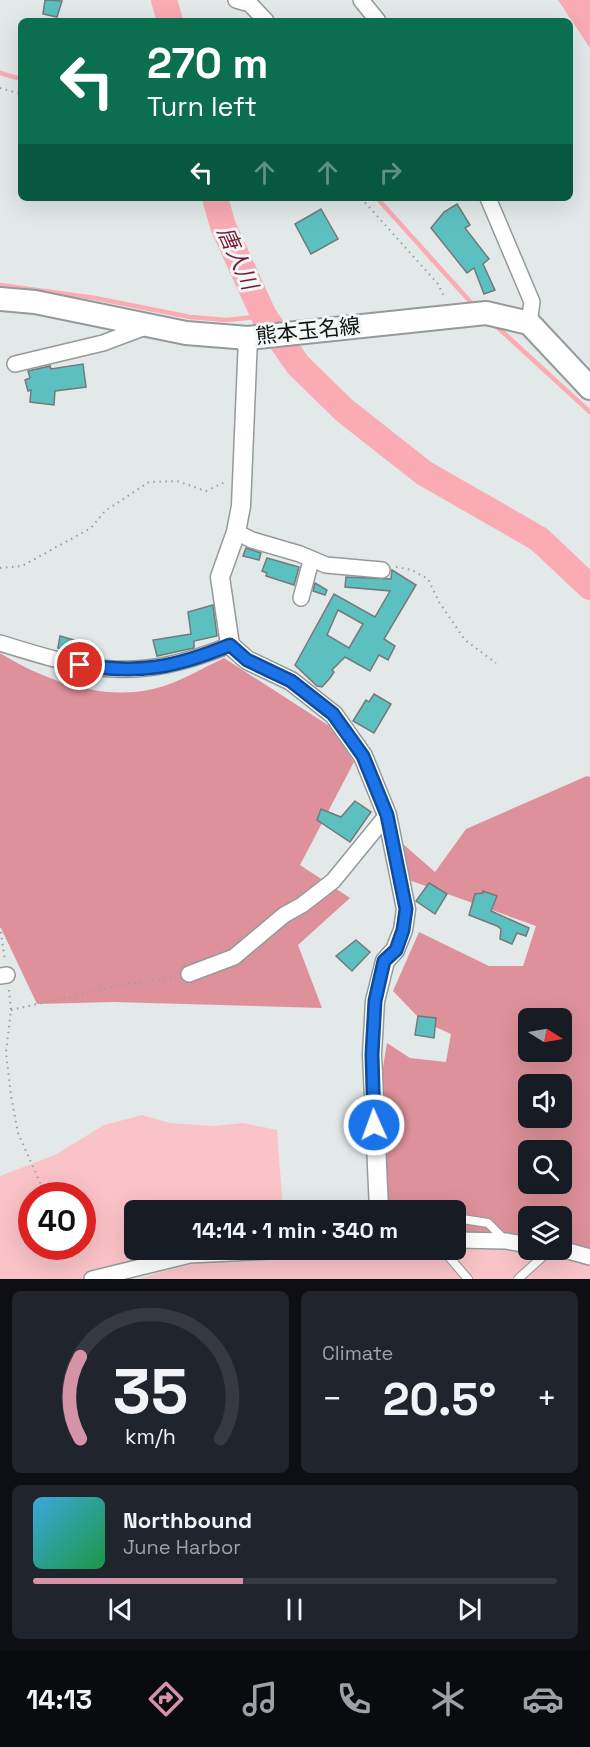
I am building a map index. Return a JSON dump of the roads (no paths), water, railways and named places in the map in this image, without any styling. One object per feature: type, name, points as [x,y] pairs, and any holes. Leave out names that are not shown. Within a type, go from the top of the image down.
[{"type":"main road","name":"熊本玉名線","points":[[0,299],[35,302],[208,336],[253,337],[486,313],[529,323]]},
{"type":"main road","points":[[529,323],[590,388]]},
{"type":"street","points":[[236,0],[250,4],[263,18]]},
{"type":"street","points":[[489,201],[532,302],[529,323]]},
{"type":"street","points":[[15,364],[103,343],[148,326]]},
{"type":"street","points":[[253,337],[236,532],[220,577],[230,645],[247,660],[291,681],[333,714],[363,756],[387,815],[406,909],[403,930],[396,950],[384,961],[375,1001],[372,1054],[379,1200]]},
{"type":"street","points":[[236,532],[252,540],[300,554],[311,561],[326,565],[382,570]]},
{"type":"street","points":[[301,598],[311,561]]},
{"type":"street","points":[[0,643],[61,662],[117,671],[157,669],[230,645]]},
{"type":"street","points":[[189,974],[234,957],[284,915],[302,905],[333,881],[387,815]]},
{"type":"street","points":[[466,1240],[518,1243]]},
{"type":"street","points":[[572,1252],[590,1257]]},
{"type":"street","points":[[95,1278],[169,1260]]},
{"type":"lane","points":[[466,1220],[488,1223],[506,1241]]},
{"type":"lane","points":[[452,1260],[468,1279]]},
{"type":"lane","points":[[518,1279],[539,1260]]},
{"type":"waterway","name":"唐人川","points":[[164,0],[169,18]]},
{"type":"waterway","points":[[0,73],[18,78]]},
{"type":"waterway","points":[[216,201],[223,226],[264,316],[298,365],[344,410],[424,473],[539,539],[590,587]]},
{"type":"waterway","points":[[380,201],[475,307]]},
{"type":"waterway","points":[[0,285],[95,298],[190,317],[227,320],[264,316]]},
{"type":"waterway","points":[[495,325],[590,412]]}]
